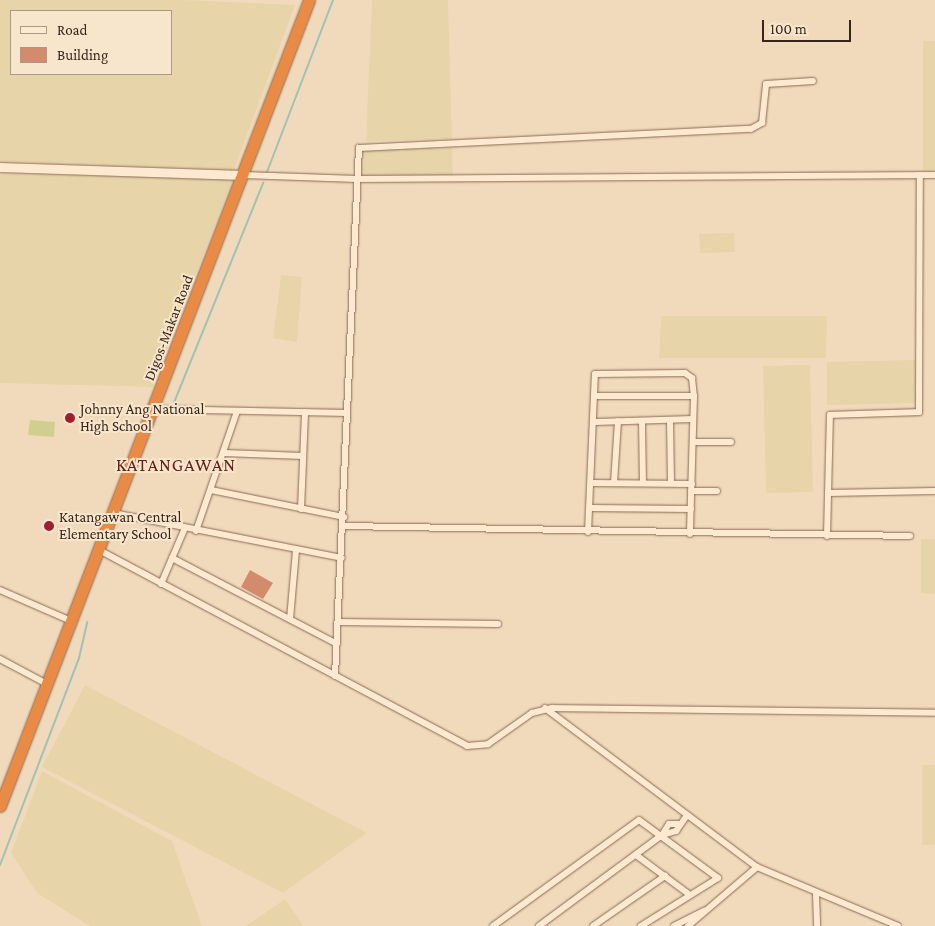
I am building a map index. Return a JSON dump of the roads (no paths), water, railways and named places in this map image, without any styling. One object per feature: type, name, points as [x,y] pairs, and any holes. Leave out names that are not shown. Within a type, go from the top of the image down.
[{"type":"highway","name":"Digos-Makar Road","points":[[0,806],[154,409],[309,0]]},
{"type":"street","points":[[336,676],[359,148],[364,145],[605,138],[751,129],[762,123],[766,84],[813,81]]},
{"type":"street","points":[[0,167],[357,179],[935,175]]},
{"type":"street","points":[[827,536],[830,415],[918,412],[920,175]]},
{"type":"street","points":[[588,532],[595,422],[596,396],[594,376],[599,373],[685,374],[692,378],[694,396],[690,534]]},
{"type":"street","points":[[596,396],[694,396]]},
{"type":"street","points":[[154,409],[347,412]]},
{"type":"street","points":[[196,531],[224,454],[237,411]]},
{"type":"street","points":[[301,509],[305,412]]},
{"type":"street","points":[[595,422],[693,419]]},
{"type":"street","points":[[670,420],[671,484]]},
{"type":"street","points":[[614,483],[618,421]]},
{"type":"street","points":[[642,421],[643,483]]},
{"type":"street","points":[[693,442],[730,442]]},
{"type":"street","points":[[224,454],[303,456]]},
{"type":"street","points":[[592,483],[671,484],[717,491]]},
{"type":"street","points":[[211,490],[344,517]]},
{"type":"street","points":[[828,492],[935,492]]},
{"type":"street","points":[[590,508],[690,509]]},
{"type":"street","points":[[113,513],[196,531],[342,558]]},
{"type":"street","points":[[344,526],[690,534],[910,536]]},
{"type":"street","points":[[161,584],[185,528]]},
{"type":"street","points":[[99,550],[467,746],[488,744],[545,708],[935,713]]},
{"type":"street","points":[[290,619],[296,550]]},
{"type":"street","points":[[172,558],[337,644]]},
{"type":"street","points":[[0,590],[71,622]]},
{"type":"street","points":[[338,622],[498,624]]},
{"type":"street","points":[[0,659],[47,684]]},
{"type":"street","points":[[545,708],[757,868],[816,894],[898,926]]},
{"type":"street","points":[[538,926],[662,836],[669,836],[687,815]]},
{"type":"street","points":[[493,926],[638,820],[718,878],[641,926]]},
{"type":"street","points":[[636,855],[690,895]]},
{"type":"street","points":[[688,926],[757,868]]},
{"type":"street","points":[[593,926],[665,876]]},
{"type":"street","points":[[816,894],[818,926]]},
{"type":"street","points":[[674,926],[705,910]]},
{"type":"waterway","points":[[267,172],[333,0]]},
{"type":"waterway","points":[[173,405],[263,183]]},
{"type":"waterway","points":[[0,865],[79,658],[87,622]]},
{"type":"place","name":"Johnny Ang National High School","points":[[70,418]]},
{"type":"place","name":"Katangawan Central Elementary School","points":[[49,526]]},
{"type":"district","name":"KATANGAWAN","points":[[176,465]]}]
